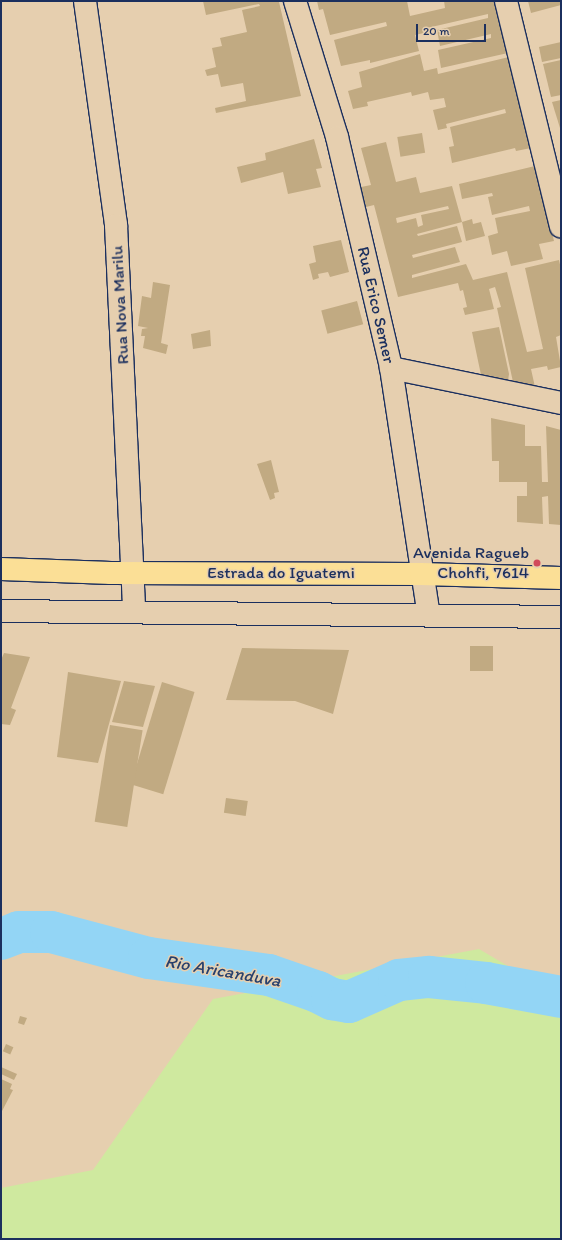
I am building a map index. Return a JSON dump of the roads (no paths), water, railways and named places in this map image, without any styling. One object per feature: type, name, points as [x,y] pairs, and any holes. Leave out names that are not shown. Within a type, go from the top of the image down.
[{"type":"main road","name":"Estrada do Iguatemi","points":[[1,569],[133,573],[421,574],[561,578]]},
{"type":"street","name":"Rua Nova Marilu","points":[[85,1],[116,225],[134,611]]},
{"type":"street","name":"Rua Erico Semer","points":[[295,1],[337,137],[391,368],[421,574],[429,615]]},
{"type":"street","points":[[506,1],[561,226]]},
{"type":"street","points":[[391,368],[561,403]]},
{"type":"street","points":[[1,611],[134,611],[561,617]]},
{"type":"waterway","name":"Rio Aricanduva","points":[[1,939],[19,932],[51,932],[149,958],[269,975],[318,992],[332,999],[349,1002],[399,980],[429,977],[486,983],[561,997]]},
{"type":"place","name":"Avenida Ragueb Chohfi, 7614","points":[[537,563]]}]
